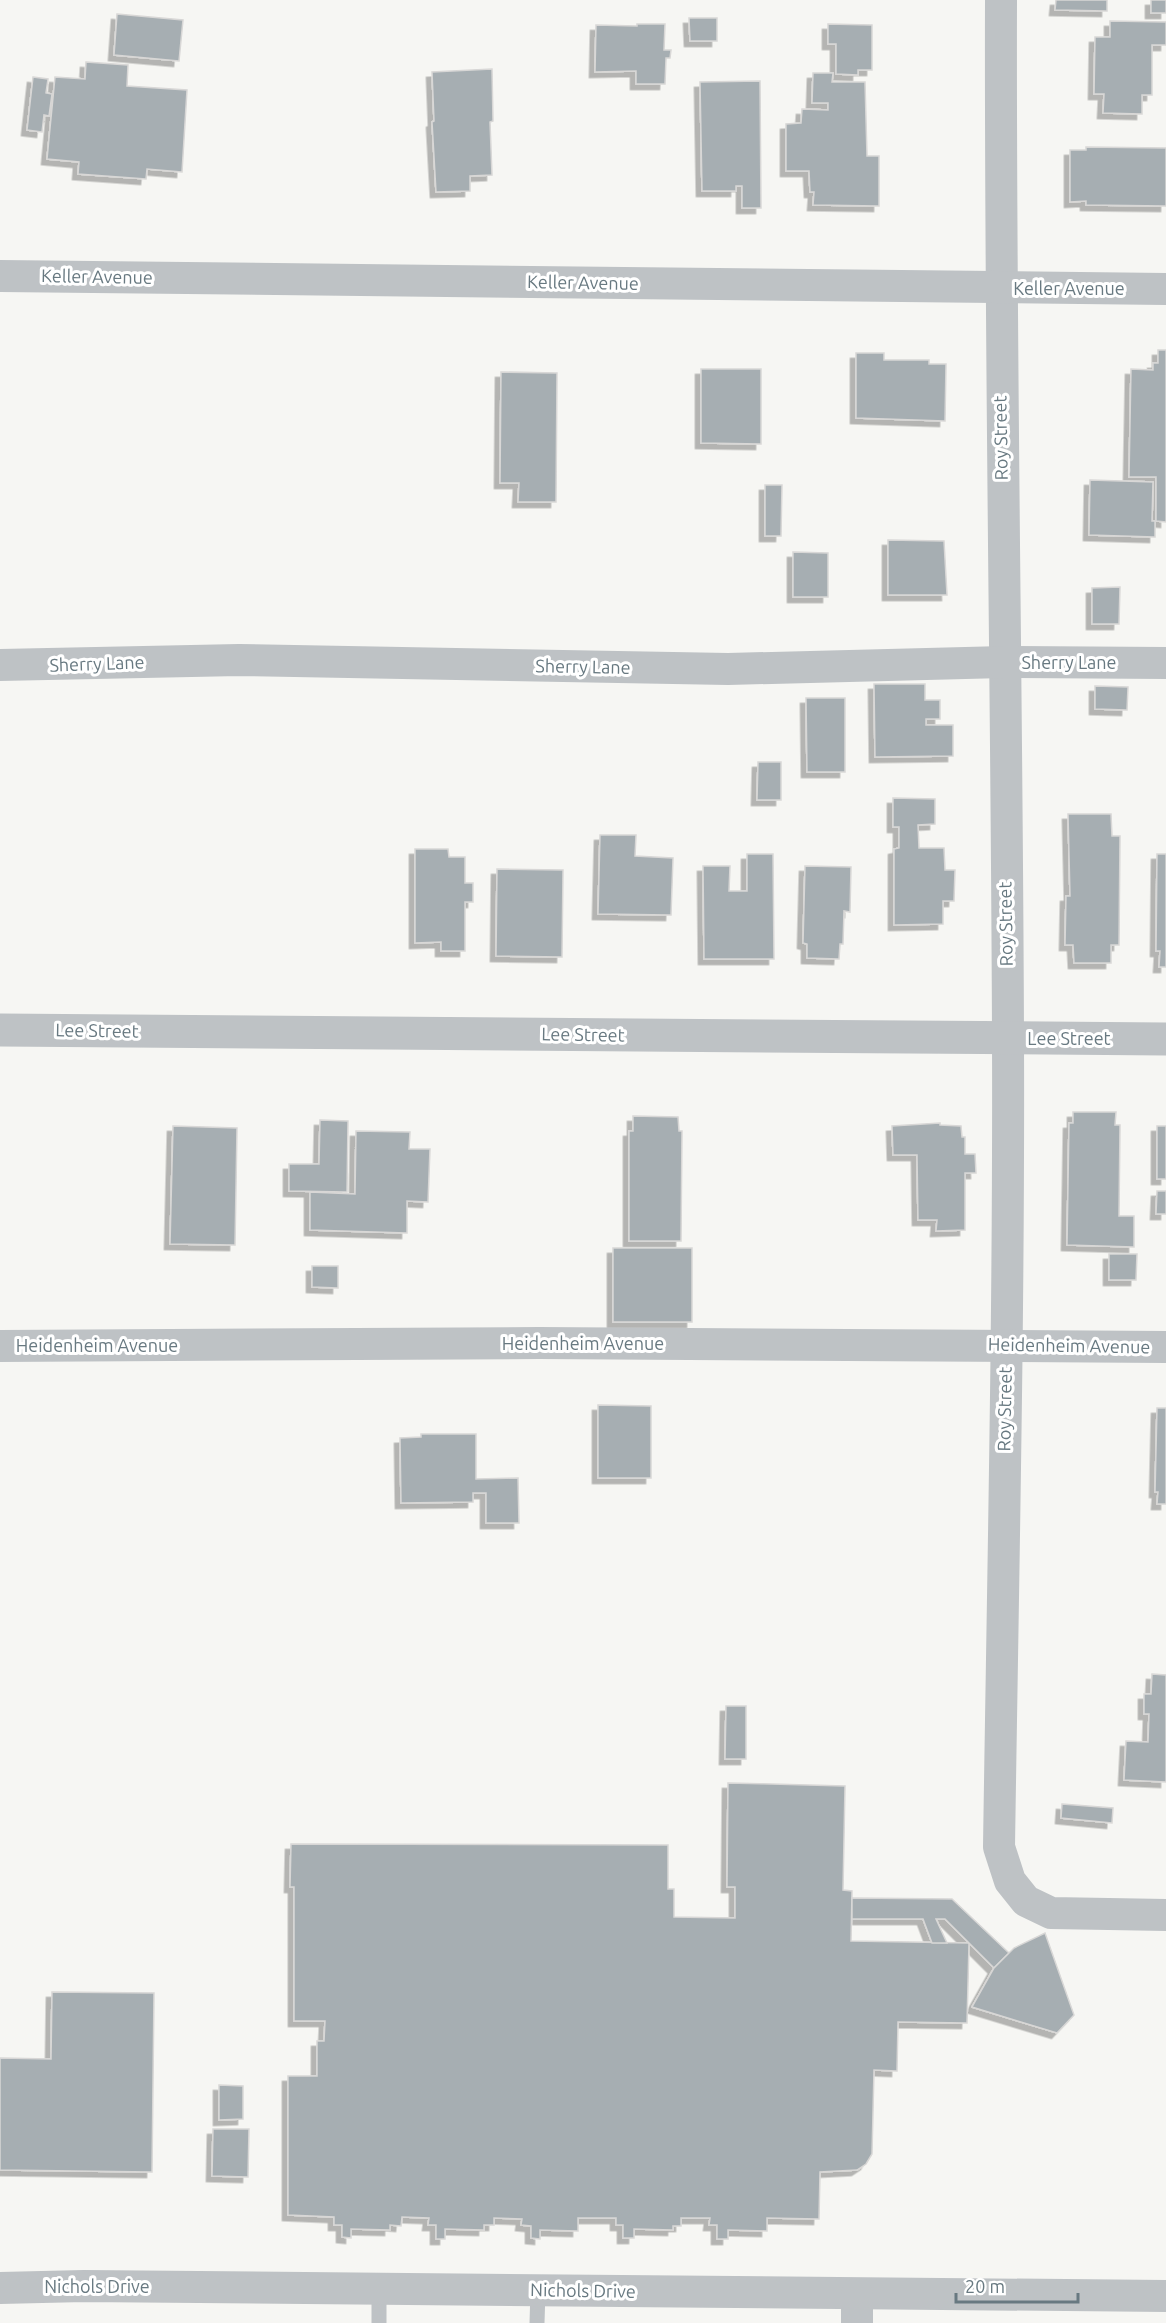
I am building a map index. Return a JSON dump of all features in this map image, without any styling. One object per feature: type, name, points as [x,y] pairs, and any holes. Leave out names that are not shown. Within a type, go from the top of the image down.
[{"type":"street","name":"Roy Street","points":[[1000,0],[1000,289],[1008,1039],[999,1847],[1010,1881],[1026,1901],[1051,1913],[1166,1915]]},
{"type":"street","name":"Keller Avenue","points":[[0,276],[1000,289],[1166,289]]},
{"type":"street","name":"Sherry Lane","points":[[0,665],[239,660],[728,669],[1004,663],[1166,663]]},
{"type":"street","name":"Lee Street","points":[[0,1030],[1166,1039]]},
{"type":"street","name":"Heidenheim Avenue","points":[[0,1346],[528,1343],[1166,1347]]},
{"type":"street","name":"Nichols Drive","points":[[0,2288],[84,2286],[538,2290],[857,2308],[1166,2296]]},
{"type":"lane","points":[[379,2323],[380,2288]]},
{"type":"lane","points":[[537,2323],[538,2290]]},
{"type":"building","points":[[1056,0],[1107,0],[1107,11],[1055,10]]},
{"type":"building","points":[[1151,0],[1166,0],[1166,13],[1151,13]]},
{"type":"building","points":[[117,14],[183,20],[179,61],[114,55]]},
{"type":"building","points":[[689,18],[717,18],[717,41],[690,41]]},
{"type":"building","points":[[1110,21],[1166,22],[1166,45],[1152,45],[1152,95],[1142,95],[1142,114],[1103,113],[1104,94],[1094,94],[1095,37],[1110,37]]},
{"type":"building","points":[[637,24],[665,24],[664,50],[671,50],[670,58],[666,58],[665,84],[636,84],[636,71],[595,72],[596,25],[637,26]]},
{"type":"building","points":[[828,24],[872,25],[872,70],[858,70],[858,75],[836,74],[836,44],[828,44]]},
{"type":"building","points":[[86,62],[128,65],[127,86],[187,90],[182,172],[147,169],[146,179],[78,174],[79,162],[47,159],[55,77],[85,79]]},
{"type":"building","points":[[492,69],[493,121],[490,122],[492,175],[470,176],[470,191],[436,192],[432,72]]},
{"type":"building","points":[[813,73],[833,73],[832,82],[865,82],[867,156],[879,156],[879,206],[813,205],[814,192],[810,192],[809,171],[786,171],[786,124],[801,123],[802,109],[828,110],[828,103],[812,103]]},
{"type":"building","points":[[33,77],[48,79],[46,93],[52,94],[49,116],[44,115],[42,132],[27,130]]},
{"type":"building","points":[[760,81],[761,208],[742,208],[742,186],[736,186],[736,191],[702,191],[700,82]]},
{"type":"building","points":[[1086,147],[1166,148],[1166,206],[1086,205],[1086,201],[1070,202],[1070,150],[1086,150]]},
{"type":"building","points":[[1158,350],[1166,350],[1166,522],[1156,521],[1156,477],[1129,477],[1131,369],[1153,370],[1153,363],[1158,363]]},
{"type":"building","points":[[856,353],[884,353],[884,360],[929,360],[929,364],[946,364],[945,421],[856,418]]},
{"type":"building","points":[[701,369],[761,369],[761,444],[701,443]]},
{"type":"building","points":[[501,372],[557,373],[556,502],[518,502],[519,483],[500,483]]},
{"type":"building","points":[[1090,480],[1153,482],[1152,521],[1155,521],[1155,537],[1089,535]]},
{"type":"building","points":[[765,485],[782,485],[781,536],[765,536]]},
{"type":"building","points":[[888,540],[944,541],[947,595],[888,595]]},
{"type":"building","points":[[793,552],[828,553],[828,597],[793,597]]},
{"type":"building","points":[[1120,587],[1119,624],[1092,624],[1092,588]]},
{"type":"building","points":[[874,684],[925,684],[925,700],[940,700],[940,719],[926,719],[926,725],[953,725],[953,756],[875,757]]},
{"type":"building","points":[[1095,686],[1128,687],[1127,710],[1095,709]]},
{"type":"building","points":[[806,698],[845,698],[845,772],[807,772]]},
{"type":"building","points":[[758,762],[781,762],[781,800],[757,800]]},
{"type":"building","points":[[893,798],[935,799],[935,824],[918,825],[919,848],[944,848],[945,870],[955,870],[954,901],[943,901],[943,924],[894,925],[894,849],[899,848],[899,827],[893,827]]},
{"type":"building","points":[[1068,814],[1111,814],[1112,836],[1120,836],[1119,945],[1111,945],[1111,963],[1074,963],[1073,945],[1065,945],[1066,896],[1070,896]]},
{"type":"building","points":[[600,835],[636,835],[635,856],[673,858],[671,915],[598,914]]},
{"type":"building","points":[[415,849],[448,849],[449,857],[465,857],[465,883],[473,883],[473,902],[465,902],[465,951],[441,951],[441,942],[415,943]]},
{"type":"building","points":[[747,854],[773,854],[774,959],[704,959],[703,866],[730,866],[729,891],[747,891]]},
{"type":"building","points":[[1157,854],[1166,854],[1166,967],[1159,967],[1160,951],[1156,951]]},
{"type":"building","points":[[805,866],[851,867],[850,912],[844,911],[843,944],[840,944],[839,959],[807,958],[807,944],[803,943]]},
{"type":"building","points":[[497,869],[563,870],[562,957],[496,956]]},
{"type":"building","points":[[1073,1112],[1116,1112],[1115,1125],[1120,1125],[1119,1216],[1134,1216],[1134,1247],[1067,1245],[1069,1123],[1073,1123]]},
{"type":"building","points":[[633,1116],[678,1117],[679,1131],[682,1131],[681,1241],[629,1241],[629,1131],[633,1131]]},
{"type":"building","points":[[320,1120],[348,1121],[347,1192],[289,1191],[289,1164],[319,1164]]},
{"type":"building","points":[[940,1123],[940,1125],[961,1126],[962,1137],[965,1137],[965,1154],[975,1154],[976,1173],[965,1173],[965,1230],[936,1231],[937,1220],[918,1220],[917,1155],[893,1155],[892,1126]]},
{"type":"building","points":[[173,1126],[237,1128],[235,1245],[170,1244]]},
{"type":"building","points":[[1157,1126],[1166,1126],[1166,1179],[1157,1179]]},
{"type":"building","points":[[356,1131],[410,1132],[409,1149],[430,1149],[428,1202],[407,1201],[407,1233],[310,1230],[310,1192],[355,1194]]},
{"type":"building","points":[[1157,1191],[1166,1191],[1166,1214],[1156,1214]]},
{"type":"building","points":[[613,1248],[692,1248],[692,1322],[613,1322]]},
{"type":"building","points":[[1109,1254],[1137,1254],[1136,1280],[1109,1280]]},
{"type":"building","points":[[312,1266],[338,1266],[338,1288],[312,1287]]},
{"type":"building","points":[[598,1405],[651,1406],[651,1478],[598,1478]]},
{"type":"building","points":[[1157,1408],[1166,1408],[1166,1504],[1157,1504],[1158,1492],[1155,1492]]},
{"type":"building","points":[[421,1434],[476,1434],[476,1479],[518,1478],[519,1523],[486,1523],[486,1493],[473,1493],[473,1502],[401,1503],[400,1438],[421,1437]]},
{"type":"building","points":[[1152,1674],[1166,1675],[1166,1782],[1124,1780],[1126,1741],[1148,1742],[1149,1714],[1144,1714],[1144,1694],[1151,1694]]},
{"type":"building","points":[[726,1706],[746,1706],[746,1759],[725,1759]]},
{"type":"building","points":[[728,1783],[845,1786],[843,1890],[852,1891],[851,1941],[969,1943],[967,2023],[898,2022],[897,2071],[874,2070],[872,2154],[866,2164],[857,2170],[820,2172],[819,2219],[767,2218],[767,2231],[728,2230],[728,2239],[717,2239],[717,2225],[709,2225],[710,2218],[681,2218],[681,2226],[673,2226],[673,2230],[634,2229],[634,2238],[623,2238],[623,2225],[616,2225],[616,2218],[578,2218],[578,2231],[540,2230],[540,2239],[531,2238],[531,2226],[521,2225],[522,2219],[494,2218],[494,2225],[484,2225],[484,2230],[445,2229],[445,2239],[436,2239],[436,2225],[428,2225],[429,2218],[402,2217],[401,2226],[390,2225],[390,2230],[351,2229],[351,2238],[342,2237],[342,2225],[334,2225],[334,2217],[288,2215],[288,2076],[317,2076],[317,2041],[324,2041],[325,2021],[294,2021],[294,1887],[290,1887],[291,1844],[668,1845],[668,1889],[674,1889],[674,1917],[735,1918],[735,1887],[727,1887]]},
{"type":"building","points":[[1062,1804],[1113,1808],[1112,1823],[1061,1818]]},
{"type":"building","points":[[852,1898],[952,1899],[1009,1953],[994,1968],[945,1919],[936,1919],[947,1943],[932,1943],[923,1919],[852,1919]]},
{"type":"building","points":[[1045,1933],[1074,2015],[1057,2033],[972,2007],[994,1968],[1014,1948]]},
{"type":"building","points":[[52,1992],[154,1993],[152,2172],[0,2170],[0,2058],[51,2059]]},
{"type":"building","points":[[219,2085],[243,2086],[243,2119],[219,2120]]},
{"type":"building","points":[[213,2129],[249,2129],[248,2177],[212,2176]]}]
